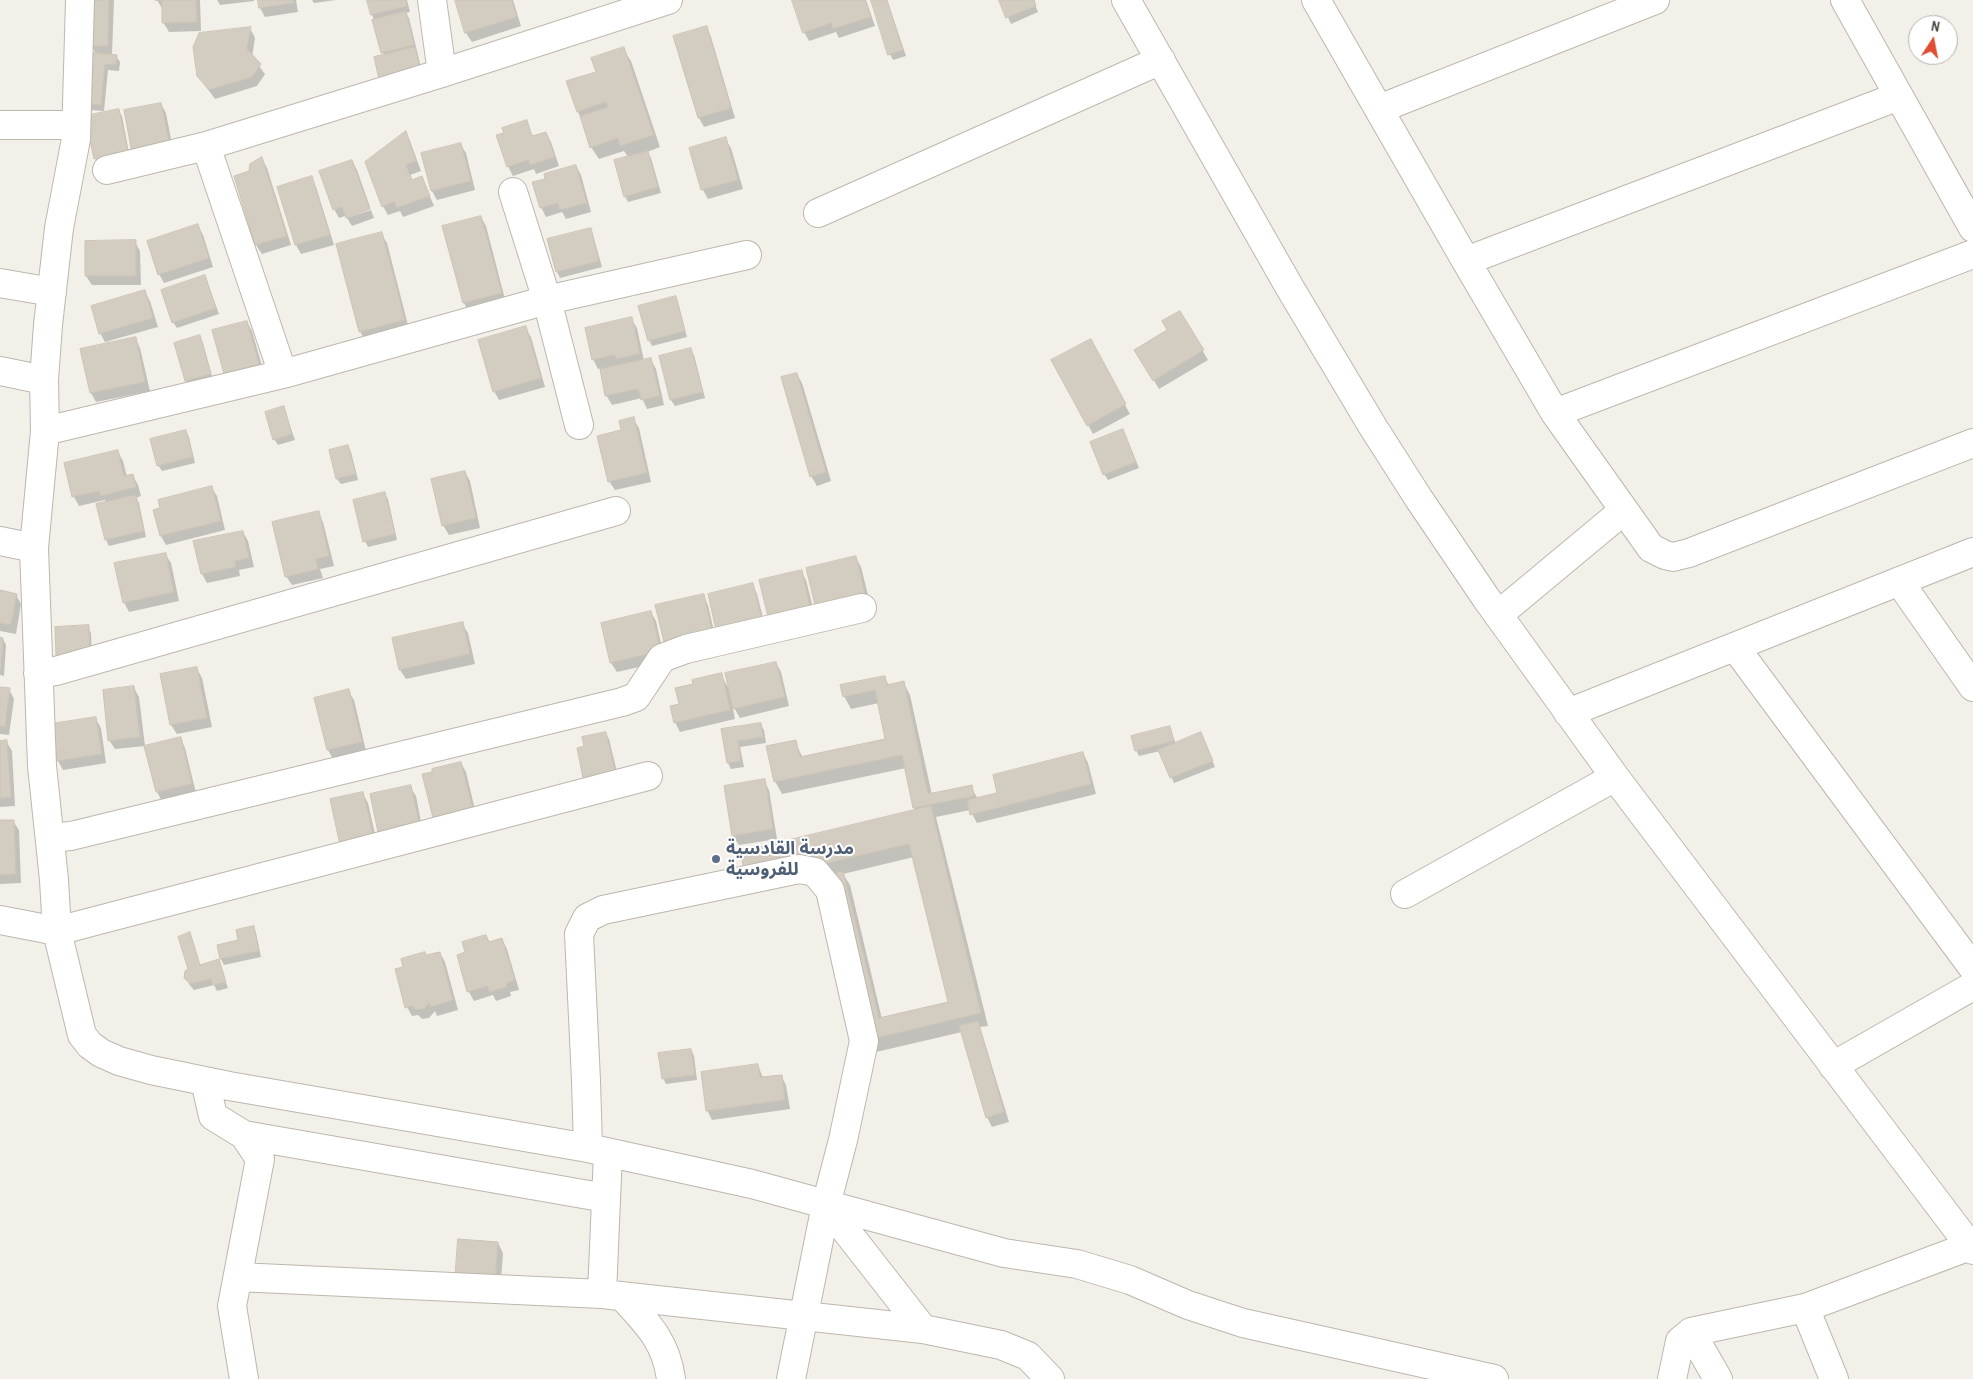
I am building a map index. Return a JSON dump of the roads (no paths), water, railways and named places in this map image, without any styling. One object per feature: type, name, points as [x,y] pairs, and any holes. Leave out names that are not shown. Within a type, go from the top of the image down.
[{"type":"street","points":[[80,0],[76,139],[59,228],[52,292],[44,380],[45,431],[34,548],[42,766],[57,931],[82,1035],[90,1045],[100,1053],[120,1061],[205,1081],[598,1150],[752,1184],[1004,1253],[1077,1264],[1130,1280],[1188,1305],[1243,1323],[1494,1379]]},
{"type":"street","points":[[432,0],[442,73]]},
{"type":"street","points":[[107,170],[206,146],[442,73],[668,0]]},
{"type":"street","points":[[1126,0],[1290,288],[1373,428],[1419,499],[1498,615],[1615,777],[1971,1248],[1805,1308],[1691,1332],[1680,1342],[1672,1379]]},
{"type":"street","points":[[1316,0],[1555,413],[1651,548],[1665,555],[1681,556],[1973,443]]},
{"type":"street","points":[[1379,109],[1654,0]]},
{"type":"street","points":[[1845,0],[1973,228]]},
{"type":"street","points":[[818,213],[1160,60]]},
{"type":"street","points":[[1466,261],[1899,96]]},
{"type":"street","points":[[0,125],[76,125]]},
{"type":"street","points":[[206,146],[283,374]]},
{"type":"street","points":[[513,192],[547,300],[579,425]]},
{"type":"street","points":[[1555,413],[1973,254]]},
{"type":"street","points":[[45,431],[283,374],[547,300],[747,255]]},
{"type":"street","points":[[0,283],[52,292]]},
{"type":"street","points":[[0,371],[44,380]]},
{"type":"street","points":[[38,673],[56,671],[616,511]]},
{"type":"street","points":[[1498,615],[1623,511]]},
{"type":"street","points":[[0,541],[34,548]]},
{"type":"street","points":[[1568,713],[1973,552]]},
{"type":"street","points":[[1899,581],[1973,688]]},
{"type":"street","points":[[50,838],[71,836],[622,702],[636,697],[662,658],[686,650],[862,608]]},
{"type":"street","points":[[1735,646],[1973,968]]},
{"type":"street","points":[[0,920],[57,931],[648,776]]},
{"type":"street","points":[[1405,894],[1615,777]]},
{"type":"street","points":[[671,1379],[668,1362],[652,1328],[612,1295],[606,1198],[598,1150],[579,934],[586,918],[603,910],[799,869],[815,872],[830,890],[864,1041],[843,1140],[826,1205],[791,1379]]},
{"type":"street","points":[[1833,1066],[1973,986]]},
{"type":"street","points":[[205,1081],[213,1116],[244,1135],[606,1198]]},
{"type":"street","points":[[244,1135],[260,1159],[232,1306],[244,1379]]},
{"type":"street","points":[[826,1205],[923,1329]]},
{"type":"street","points":[[238,1277],[612,1295],[923,1329],[1001,1345],[1019,1352],[1028,1356],[1050,1379]]},
{"type":"street","points":[[1805,1308],[1834,1379]]},
{"type":"street","points":[[1691,1332],[1718,1379]]},
{"type":"place","name":"مدرسة القادسية للفروسية","points":[[716,859]]}]
